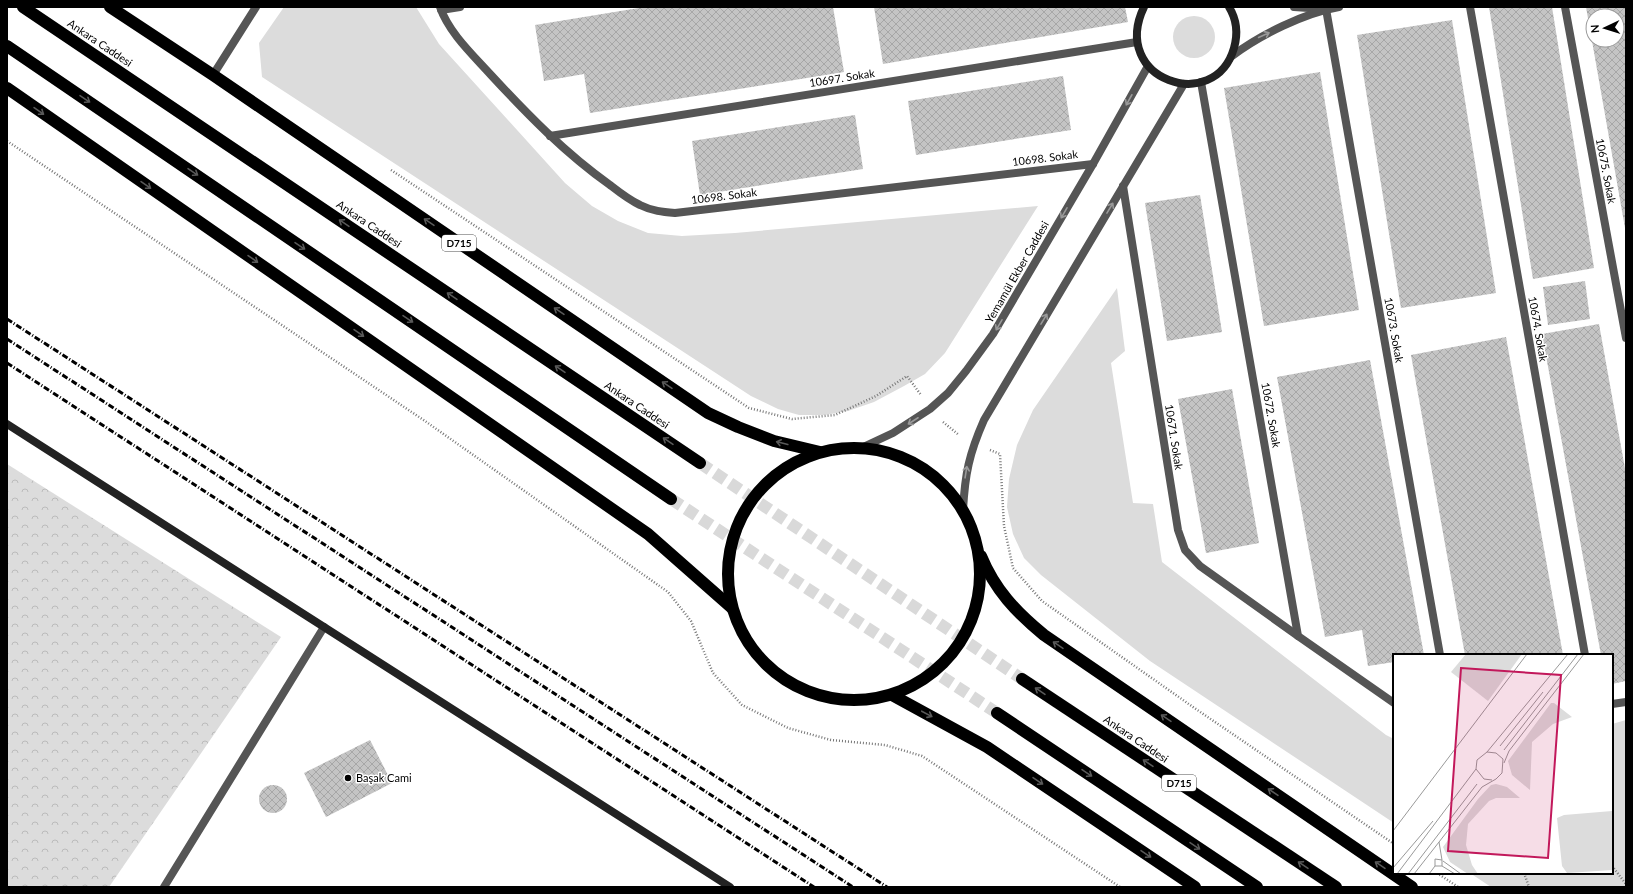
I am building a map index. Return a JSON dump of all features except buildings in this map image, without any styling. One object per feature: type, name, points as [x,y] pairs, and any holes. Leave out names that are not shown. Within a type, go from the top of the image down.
[{"type":"highway","name":"Ankara Caddesi","points":[[23,7],[700,463]]},
{"type":"highway","name":"D715","points":[[110,7],[213,74],[708,413],[774,441],[820,452]]},
{"type":"highway","points":[[7,46],[671,499]]},
{"type":"highway","points":[[7,88],[648,534],[732,608]]},
{"type":"highway","points":[[977,546],[980,583],[972,620],[953,653],[926,679],[892,695],[852,702],[812,694],[776,675],[749,645],[732,608],[727,568],[735,529],[755,495],[784,468],[820,452],[849,447],[879,450],[912,462],[941,483],[963,510],[989,574],[1003,595],[1022,617],[1044,635],[1412,887]]},
{"type":"highway","name":"Ankara Caddesi","points":[[1022,679],[1336,887]]},
{"type":"highway","points":[[892,695],[987,746],[1195,887]]},
{"type":"highway","points":[[997,713],[1257,887]]},
{"type":"street","points":[[213,74],[256,7]]},
{"type":"street","points":[[441,8],[460,7]]},
{"type":"street","points":[[1144,7],[1136,30],[1137,42],[1141,55],[1148,66],[1158,75],[1170,82],[1184,84],[1201,82],[1214,77],[1224,68],[1232,56],[1236,40],[1236,24],[1229,7]]},
{"type":"street","points":[[1294,7],[1326,10]]},
{"type":"street","points":[[1232,56],[1259,38],[1326,10],[1339,7]]},
{"type":"street","name":"10674. Sokak","points":[[1470,7],[1585,654]]},
{"type":"street","name":"10675. Sokak","points":[[1564,7],[1626,338]]},
{"type":"street","name":"10698. Sokak","points":[[441,8],[450,26],[463,43],[507,92],[550,136],[600,178],[639,205],[658,212],[675,213],[1093,164]]},
{"type":"street","name":"10673. Sokak","points":[[1326,10],[1440,654]]},
{"type":"street","name":"10697. Sokak","points":[[550,136],[1137,42]]},
{"type":"street","name":"Yemamül Ekber Caddesi","points":[[861,448],[893,433],[930,409],[948,393],[993,334],[1093,164],[1148,66]]},
{"type":"street","name":"10672. Sokak","points":[[1201,82],[1298,636]]},
{"type":"street","points":[[963,510],[964,486],[968,462],[984,420],[1184,84]]},
{"type":"street","name":"10671. Sokak","points":[[1123,186],[1178,530],[1185,550],[1200,566],[1298,636]]},
{"type":"street","points":[[7,424],[730,887]]},
{"type":"street","points":[[164,887],[324,627]]},
{"type":"street","points":[[1298,636],[1393,702]]},
{"type":"street","points":[[1613,704],[1626,702]]},
{"type":"path","points":[[7,141],[425,421],[668,592],[691,621],[713,673],[742,705],[788,728],[832,740],[885,745],[922,756],[1120,887]]},
{"type":"path","points":[[389,169],[749,408],[792,419],[835,415],[876,396],[907,376],[937,418],[965,441],[1000,454],[1004,526],[1014,568],[1042,601],[1193,707],[1393,843]]},
{"type":"path","points":[[1613,867],[1626,884]]},
{"type":"path","points":[[1438,874],[1458,887]]},
{"type":"path","points":[[1524,874],[1529,887]]},
{"type":"green space","points":[[284,7],[416,7],[439,44],[565,183],[592,206],[618,221],[648,233],[682,236],[735,233],[1038,206],[945,353],[925,374],[874,402],[848,411],[825,415],[799,415],[778,409],[751,396],[262,77],[259,43]]},
{"type":"green space","points":[[1190,16],[1198,16],[1206,19],[1212,25],[1215,37],[1212,49],[1206,55],[1198,58],[1190,58],[1182,55],[1176,49],[1173,41],[1173,33],[1176,25],[1182,19]]},
{"type":"green space","points":[[1117,288],[1125,351],[1111,363],[1133,503],[1153,504],[1162,562],[1386,735],[1393,738],[1393,822],[1150,661],[1041,575],[1024,558],[1013,534],[1007,507],[1009,479],[1017,445],[1033,410]]},
{"type":"green space","points":[[7,464],[281,637],[109,887],[7,887]]},
{"type":"green space","points":[[1626,720],[1626,887],[1491,887],[1472,874],[1613,874],[1613,724]]},
{"type":"tunnel","points":[[700,463],[1022,679]]},
{"type":"tunnel","points":[[671,499],[997,713]]},
{"type":"railway","points":[[7,319],[887,887]]},
{"type":"railway","points":[[7,339],[853,887]]},
{"type":"railway","points":[[7,363],[814,887]]},
{"type":"place","name":"Başak Cami","points":[[348,778]]}]
